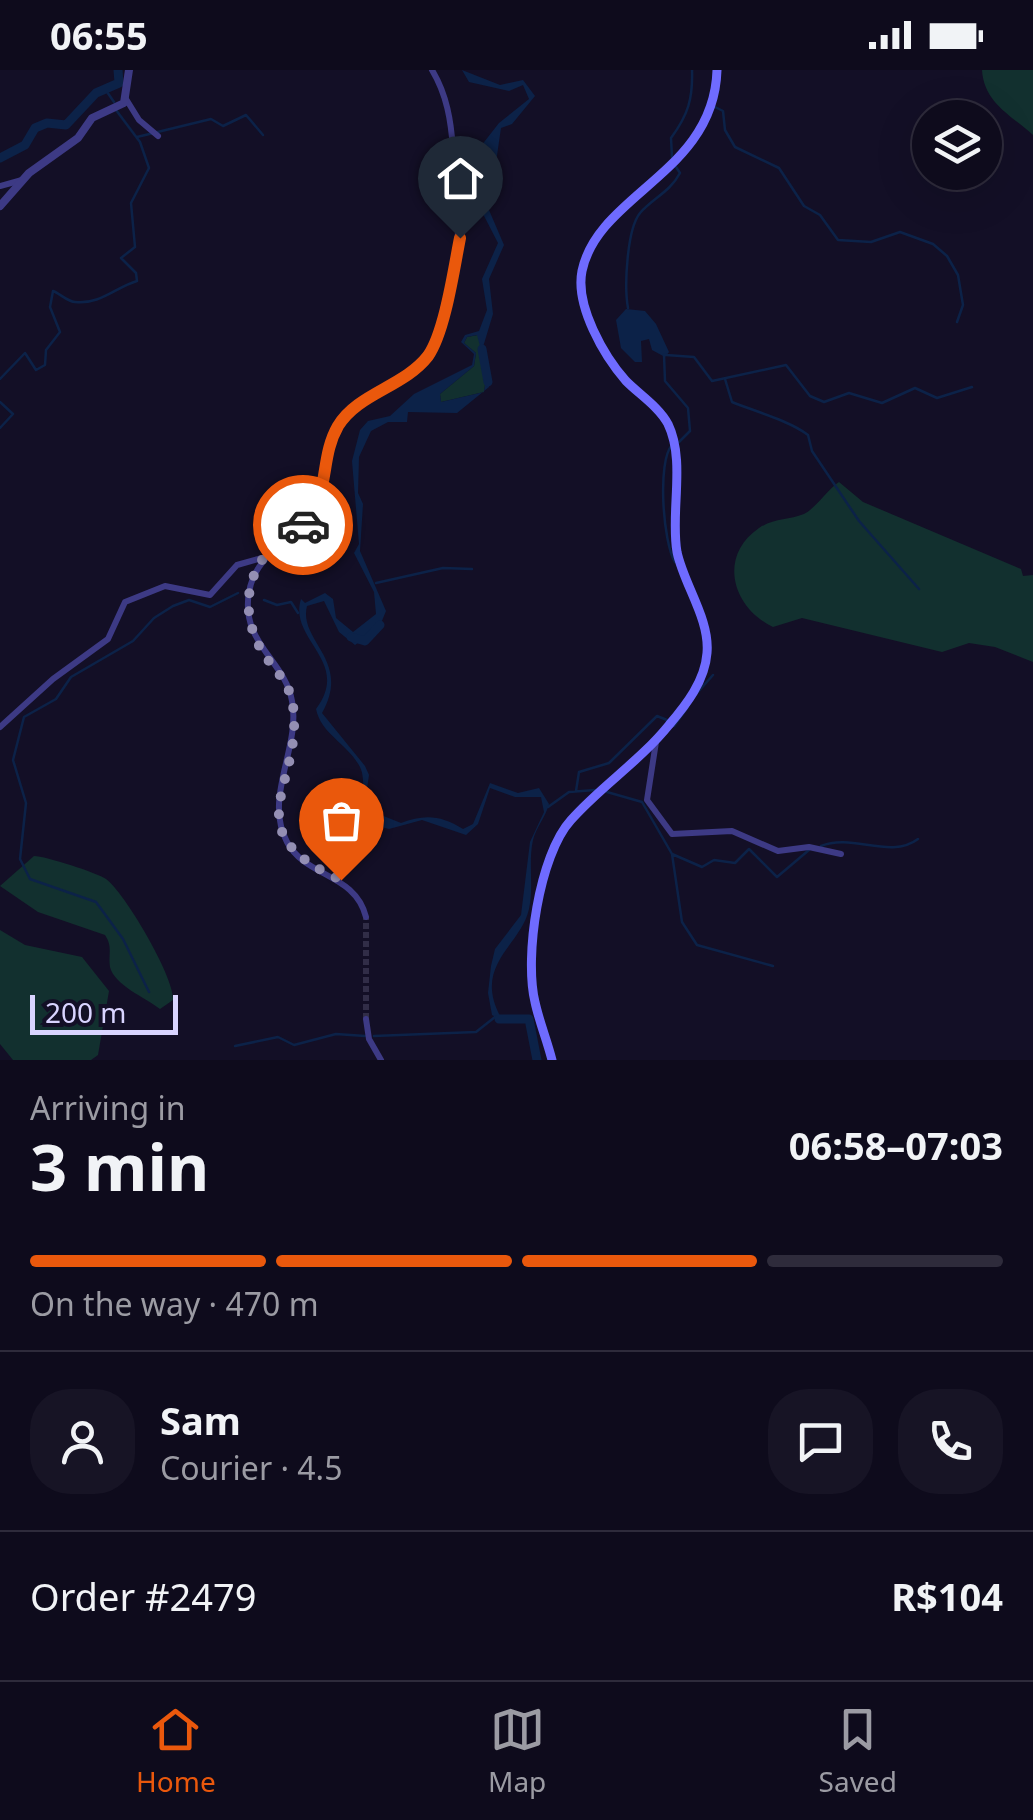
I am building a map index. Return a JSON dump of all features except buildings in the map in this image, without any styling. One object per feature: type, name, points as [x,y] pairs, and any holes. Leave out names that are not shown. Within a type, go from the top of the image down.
[{"type":"main road","points":[[552,1060],[535,1003],[533,978],[536,918],[547,869],[570,820],[656,740],[686,704],[704,670],[706,635],[677,550],[669,427],[608,355],[588,314],[582,277],[596,240],[699,136],[713,104],[718,70]]},
{"type":"street","points":[[0,206],[22,180],[78,138],[92,118],[116,109],[126,98],[129,70]]},
{"type":"street","points":[[366,917],[357,893],[300,858],[283,834],[279,806],[294,712],[286,682],[266,657],[249,619],[249,591],[263,558],[304,523],[319,503],[331,444],[343,419],[410,372],[434,344],[460,238],[462,201],[452,124],[432,70]]},
{"type":"street","points":[[126,98],[139,120],[158,136]]},
{"type":"street","points":[[0,186],[22,180]]},
{"type":"street","points":[[0,728],[53,679],[108,639],[125,602],[166,586],[210,595],[236,564],[263,558]]},
{"type":"street","points":[[656,740],[647,800],[672,834],[732,831],[780,852],[809,847],[841,854]]},
{"type":"street","points":[[366,1019],[369,1038],[381,1060]]},
{"type":"green space","points":[[982,70],[1033,70],[1033,135],[1002,108],[1002,100],[993,100]]},
{"type":"green space","points":[[478,335],[487,372],[484,392],[441,402],[440,394],[474,366],[476,353],[464,343],[467,337]]},
{"type":"green space","points":[[839,482],[863,502],[1021,569],[1023,576],[1033,575],[1033,662],[995,647],[969,643],[942,652],[802,618],[773,627],[748,608],[735,581],[734,567],[746,540],[770,522],[804,514]]},
{"type":"green space","points":[[34,856],[93,873],[114,887],[158,956],[173,1000],[160,1009],[118,980],[110,967],[110,947],[105,935],[38,912],[0,886]]},
{"type":"green space","points":[[0,930],[25,945],[82,957],[109,991],[98,1055],[91,1060],[13,1060],[0,1044]]},
{"type":"water","points":[[462,70],[500,85],[523,80],[535,96],[512,124],[501,128],[489,210],[504,245],[489,279],[493,314],[483,347],[486,370],[477,335],[467,337],[464,343],[476,353],[474,366],[440,394],[441,402],[482,392],[457,413],[408,412],[407,422],[388,422],[371,431],[359,457],[358,493],[363,504],[360,551],[386,611],[379,628],[355,645],[339,632],[324,601],[307,606],[306,618],[331,679],[330,695],[322,713],[365,766],[369,775],[366,796],[381,815],[401,823],[425,817],[440,819],[463,829],[473,824],[490,783],[518,793],[539,788],[549,804],[533,840],[529,909],[495,969],[492,983],[500,1016],[510,1017],[505,1022],[492,1015],[488,993],[491,966],[495,949],[521,915],[530,842],[544,812],[541,797],[515,797],[490,788],[478,824],[466,835],[422,820],[389,829],[373,825],[366,807],[360,767],[319,718],[316,709],[327,677],[299,614],[301,599],[305,603],[325,593],[333,599],[336,618],[353,632],[376,614],[374,592],[354,553],[359,544],[352,461],[360,430],[368,421],[390,416],[414,394],[472,365],[474,354],[461,342],[465,335],[479,331],[487,310],[482,279],[498,243],[482,212],[481,146],[499,123],[529,99],[523,85],[509,91],[469,82]]},
{"type":"water","points":[[626,309],[645,311],[656,324],[669,352],[665,357],[652,350],[649,339],[641,341],[642,362],[635,362],[621,348],[616,320]]},
{"type":"waterway","points":[[0,158],[25,145],[35,128],[47,123],[66,125],[96,93],[119,83],[118,70]]},
{"type":"waterway","points":[[672,157],[671,138],[688,106],[692,70]]},
{"type":"waterway","points":[[105,89],[114,102]]},
{"type":"waterway","points":[[713,106],[723,111],[725,130],[735,147],[779,168],[804,206],[820,215],[838,240],[871,242],[900,232],[933,244],[947,256],[958,275],[963,305],[957,322]]},
{"type":"waterway","points":[[0,379],[25,353],[36,370],[45,365],[46,350],[60,332],[50,307],[53,291],[72,302],[84,302],[137,281],[136,273],[121,258],[135,247],[131,203],[149,168],[140,142],[116,110]]},
{"type":"waterway","points":[[137,137],[211,119],[223,126],[246,115],[263,135]]},
{"type":"waterway","points":[[628,308],[626,286],[632,232],[640,213],[676,180],[680,173],[674,164]]},
{"type":"waterway","points":[[482,349],[488,382]]},
{"type":"waterway","points":[[664,355],[665,381],[688,408],[690,431],[679,442]]},
{"type":"waterway","points":[[666,355],[694,357],[712,381],[786,365],[810,396],[824,402],[849,393],[882,403],[915,388],[937,398],[972,387]]},
{"type":"waterway","points":[[725,379],[732,402],[808,435],[812,451],[859,521],[919,589]]},
{"type":"waterway","points":[[0,402],[13,414],[0,428]]},
{"type":"waterway","points":[[672,445],[664,467],[663,502],[667,538],[675,562]]},
{"type":"waterway","points":[[376,583],[443,568],[472,569]]},
{"type":"waterway","points":[[149,992],[123,939],[96,902],[30,879],[20,859],[26,803],[13,760],[24,717],[56,699],[71,677],[133,641],[154,618],[173,606],[189,600],[210,607],[238,593]]},
{"type":"waterway","points":[[264,600],[277,605],[291,602],[298,613]]},
{"type":"waterway","points":[[351,637],[365,641],[380,625]]},
{"type":"waterway","points":[[698,692],[713,675]]},
{"type":"waterway","points":[[674,726],[688,707]]},
{"type":"waterway","points":[[576,791],[579,772],[609,763],[657,716],[667,720]]},
{"type":"waterway","points":[[548,807],[569,792],[595,790]]},
{"type":"waterway","points":[[607,792],[642,802],[672,854],[682,922],[697,945],[773,966]]},
{"type":"waterway","points":[[821,846],[846,842],[896,847],[918,839]]},
{"type":"waterway","points":[[672,854],[702,867],[714,860],[735,863],[749,849],[777,877],[809,850]]},
{"type":"waterway","points":[[374,1036],[476,1032],[495,1017]]},
{"type":"waterway","points":[[499,1019],[529,1019],[537,1060]]},
{"type":"waterway","points":[[235,1046],[278,1037],[294,1045],[336,1034],[365,1036]]},
{"type":"tunnel","points":[[366,917],[366,1019]]},
{"type":"way so far","points":[[303,525],[263,558],[249,591],[249,619],[266,657],[290,690],[294,712],[280,790],[278,814],[283,834],[300,858],[341,880]]},
{"type":"route","points":[[303,525],[323,495],[333,436],[343,419],[410,372],[434,344],[460,238]]}]
